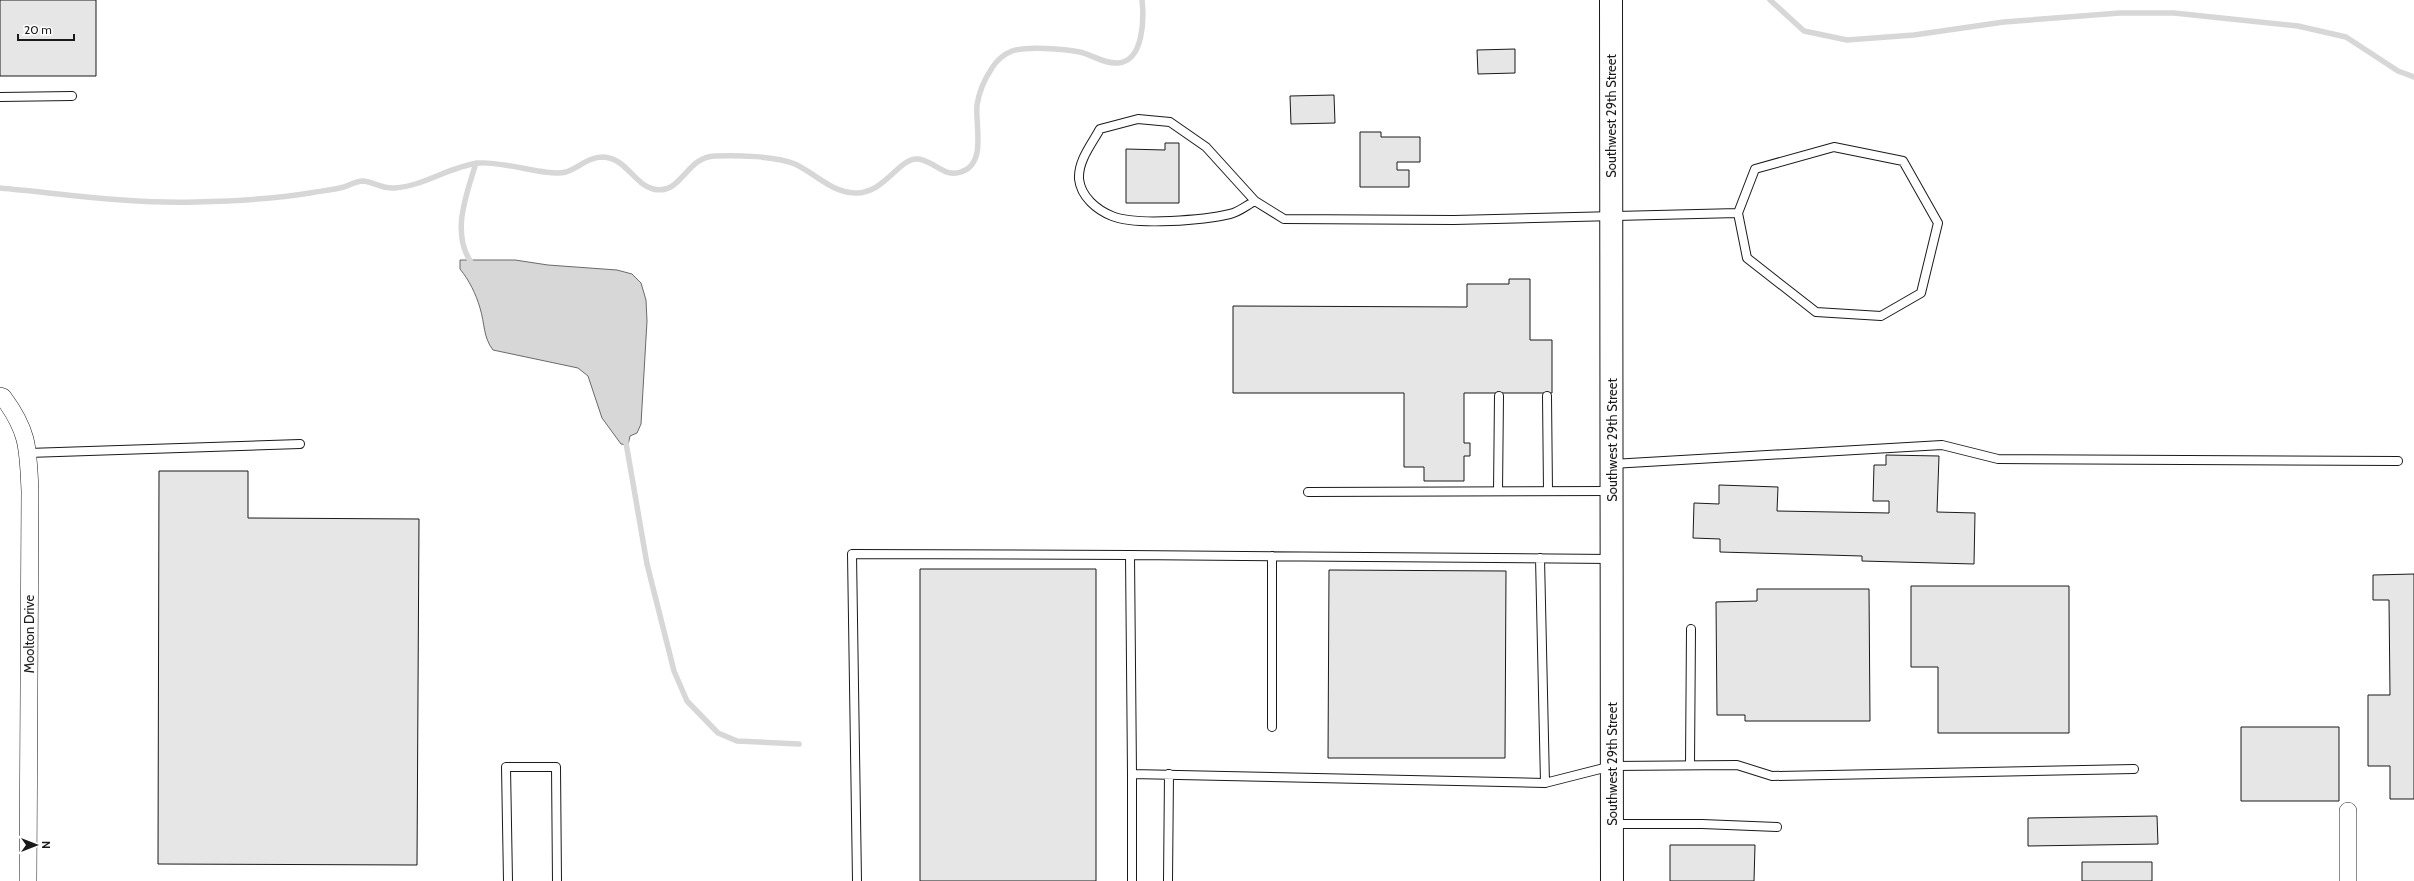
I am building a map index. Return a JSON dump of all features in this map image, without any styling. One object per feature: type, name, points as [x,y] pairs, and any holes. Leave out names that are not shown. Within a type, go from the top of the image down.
[{"type":"street","name":"Southwest 29th Street","points":[[1611,0],[1612,881]]},
{"type":"street","name":"Moolton Drive","points":[[0,396],[3,397],[15,412],[28,443],[30,491],[28,881]]},
{"type":"street","points":[[2348,811],[2348,881]]},
{"type":"lane","points":[[0,97],[72,96]]},
{"type":"lane","points":[[1255,201],[1232,214],[1205,218],[1144,221],[1112,217],[1089,203],[1079,180],[1082,160],[1100,129],[1138,119],[1170,122],[1206,147],[1255,201],[1284,219],[1454,220],[1738,213]]},
{"type":"lane","points":[[1834,147],[1903,162],[1938,224],[1921,293],[1881,316],[1816,312],[1747,258],[1738,213],[1756,169],[1834,147]]},
{"type":"lane","points":[[1498,492],[1499,396]]},
{"type":"lane","points":[[1547,396],[1548,492]]},
{"type":"lane","points":[[28,453],[300,444]]},
{"type":"lane","points":[[1611,464],[1942,445],[1998,459],[2398,461]]},
{"type":"lane","points":[[1308,492],[1612,491]]},
{"type":"lane","points":[[857,881],[852,554],[1612,559]]},
{"type":"lane","points":[[1130,555],[1132,881]]},
{"type":"lane","points":[[1272,556],[1272,727]]},
{"type":"lane","points":[[1540,558],[1545,783]]},
{"type":"lane","points":[[1690,765],[1691,629]]},
{"type":"lane","points":[[1132,774],[1545,783],[1612,766],[1737,765],[1772,776],[2134,769]]},
{"type":"lane","points":[[508,881],[506,767],[556,767],[557,881]]},
{"type":"lane","points":[[1168,881],[1169,774]]},
{"type":"lane","points":[[1612,824],[1702,824],[1777,827]]},
{"type":"shaded area","points":[[460,260],[515,260],[548,265],[617,270],[632,274],[641,283],[646,300],[647,321],[641,424],[637,433],[630,436],[628,445],[621,444],[602,418],[588,376],[578,368],[493,350],[487,340],[482,314],[476,298],[469,282],[460,269]]},
{"type":"building","points":[[0,0],[96,0],[96,76],[0,76]]},
{"type":"building","points":[[1515,49],[1515,73],[1478,74],[1477,50]]},
{"type":"building","points":[[1334,95],[1335,123],[1291,124],[1290,96]]},
{"type":"building","points":[[1360,132],[1381,132],[1381,137],[1420,137],[1420,162],[1397,162],[1397,170],[1409,170],[1409,187],[1360,187]]},
{"type":"building","points":[[1165,143],[1179,143],[1179,203],[1126,203],[1126,149],[1165,150]]},
{"type":"building","points":[[1509,279],[1530,279],[1530,340],[1552,340],[1552,393],[1464,393],[1464,443],[1470,443],[1470,456],[1464,456],[1464,481],[1424,481],[1424,467],[1404,467],[1404,393],[1233,393],[1233,306],[1467,307],[1467,284],[1509,284]]},
{"type":"building","points":[[1886,455],[1939,456],[1937,512],[1975,513],[1974,564],[1862,561],[1862,556],[1720,552],[1720,539],[1693,538],[1694,503],[1719,504],[1719,485],[1778,487],[1777,511],[1889,513],[1889,501],[1873,501],[1874,465],[1886,465]]},
{"type":"building","points":[[159,471],[248,471],[248,518],[419,519],[417,865],[158,864]]},
{"type":"building","points":[[920,569],[1096,569],[1096,881],[920,881]]},
{"type":"building","points":[[1329,570],[1506,571],[1505,758],[1328,758]]},
{"type":"building","points":[[2414,574],[2414,799],[2390,799],[2390,766],[2368,766],[2368,695],[2390,695],[2389,600],[2373,600],[2373,575]]},
{"type":"building","points":[[1911,586],[2069,586],[2069,733],[1938,733],[1938,667],[1911,667]]},
{"type":"building","points":[[1757,589],[1869,589],[1870,721],[1745,721],[1745,715],[1717,715],[1716,602],[1757,601]]},
{"type":"building","points":[[2241,727],[2339,727],[2339,801],[2241,801]]},
{"type":"building","points":[[2157,816],[2158,844],[2028,846],[2028,818]]},
{"type":"building","points":[[1670,845],[1755,845],[1754,881],[1670,881]]},
{"type":"building","points":[[2082,862],[2152,862],[2152,881],[2082,881]]},
{"type":"waterway","points":[[0,188],[147,202],[238,200],[297,195],[344,187],[360,181],[395,188],[416,184],[458,168],[479,163],[500,164],[537,171],[558,173],[571,170],[588,160],[603,157],[611,158],[624,166],[646,186],[653,189],[663,190],[671,187],[697,163],[705,158],[715,156],[734,156],[787,161],[803,168],[824,182],[838,189],[855,193],[866,192],[875,188],[911,160],[924,160],[950,173],[961,172],[969,168],[977,153],[977,105],[981,90],[994,65],[1000,58],[1009,52],[1019,49],[1055,49],[1080,52],[1103,61],[1113,63],[1127,60],[1133,55],[1138,47],[1143,17],[1142,0]]},
{"type":"waterway","points":[[1770,0],[1804,31],[1847,40],[1914,35],[2004,22],[2120,13],[2174,13],[2298,26],[2346,37],[2398,71],[2414,77]]},
{"type":"waterway","points":[[473,265],[466,253],[462,241],[461,228],[462,215],[476,163]]},
{"type":"waterway","points":[[625,437],[647,564],[674,671],[687,701],[718,733],[737,741],[799,744]]}]
